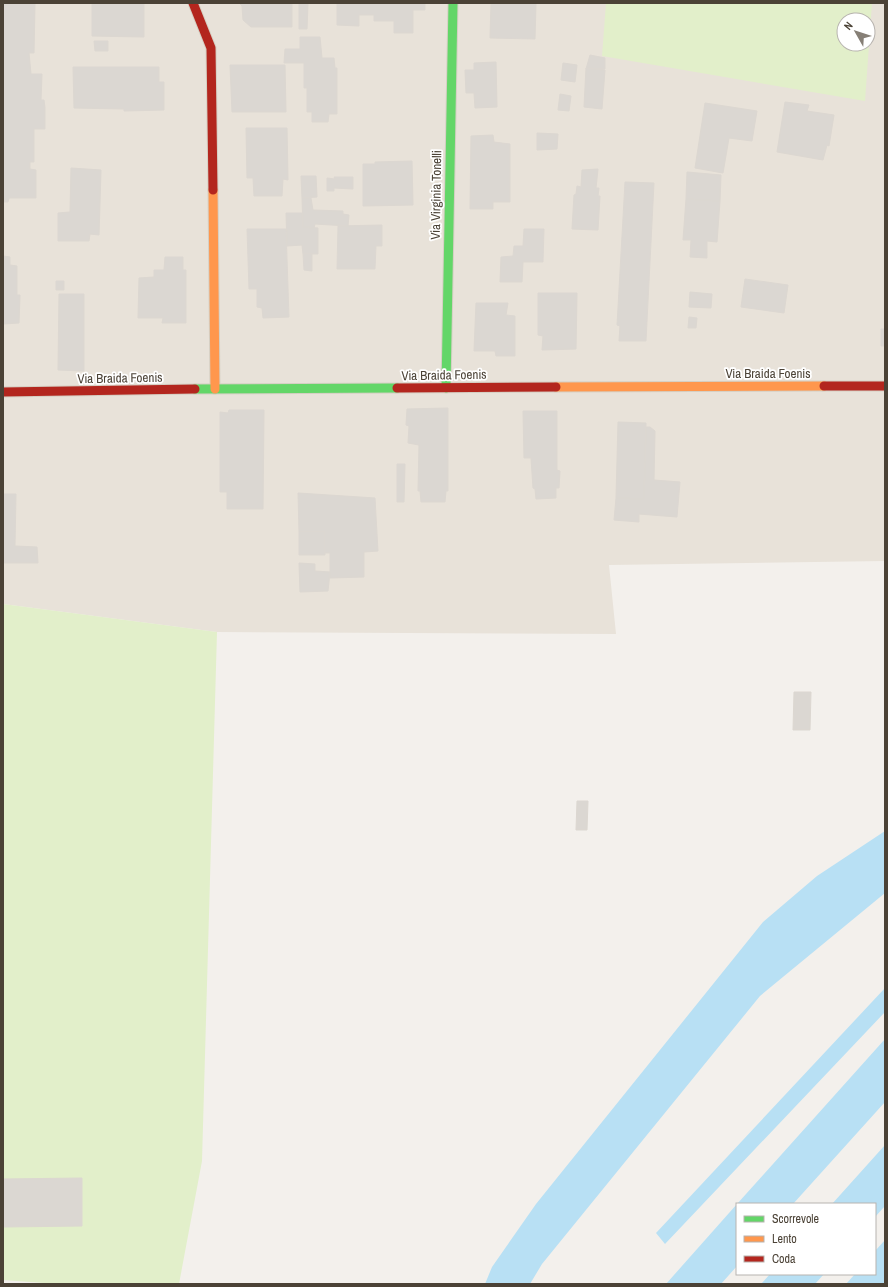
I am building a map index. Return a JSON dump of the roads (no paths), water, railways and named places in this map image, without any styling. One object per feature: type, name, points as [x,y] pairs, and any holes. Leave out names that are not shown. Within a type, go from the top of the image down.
[{"type":"street","points":[[193,3],[211,48],[215,389]]},
{"type":"street","name":"Via Virginia Tonelli","points":[[446,388],[453,3]]},
{"type":"street","name":"Via Braida Foenis","points":[[3,392],[215,389],[885,386]]},
{"type":"water","points":[[885,831],[885,893],[760,996],[542,1264],[530,1284],[485,1284],[492,1267],[536,1204],[763,922],[817,876]]},
{"type":"water","points":[[885,988],[885,1012],[665,1244],[656,1233]]},
{"type":"water","points":[[885,1039],[885,1102],[794,1203],[738,1203]]},
{"type":"water","points":[[885,1145],[885,1206],[876,1216],[876,1203],[833,1203]]},
{"type":"water","points":[[736,1205],[736,1267],[721,1284],[666,1284]]},
{"type":"water","points":[[885,1240],[885,1284],[846,1284],[854,1275],[876,1275],[876,1250]]},
{"type":"water","points":[[769,1275],[823,1275],[815,1284],[761,1284]]}]
